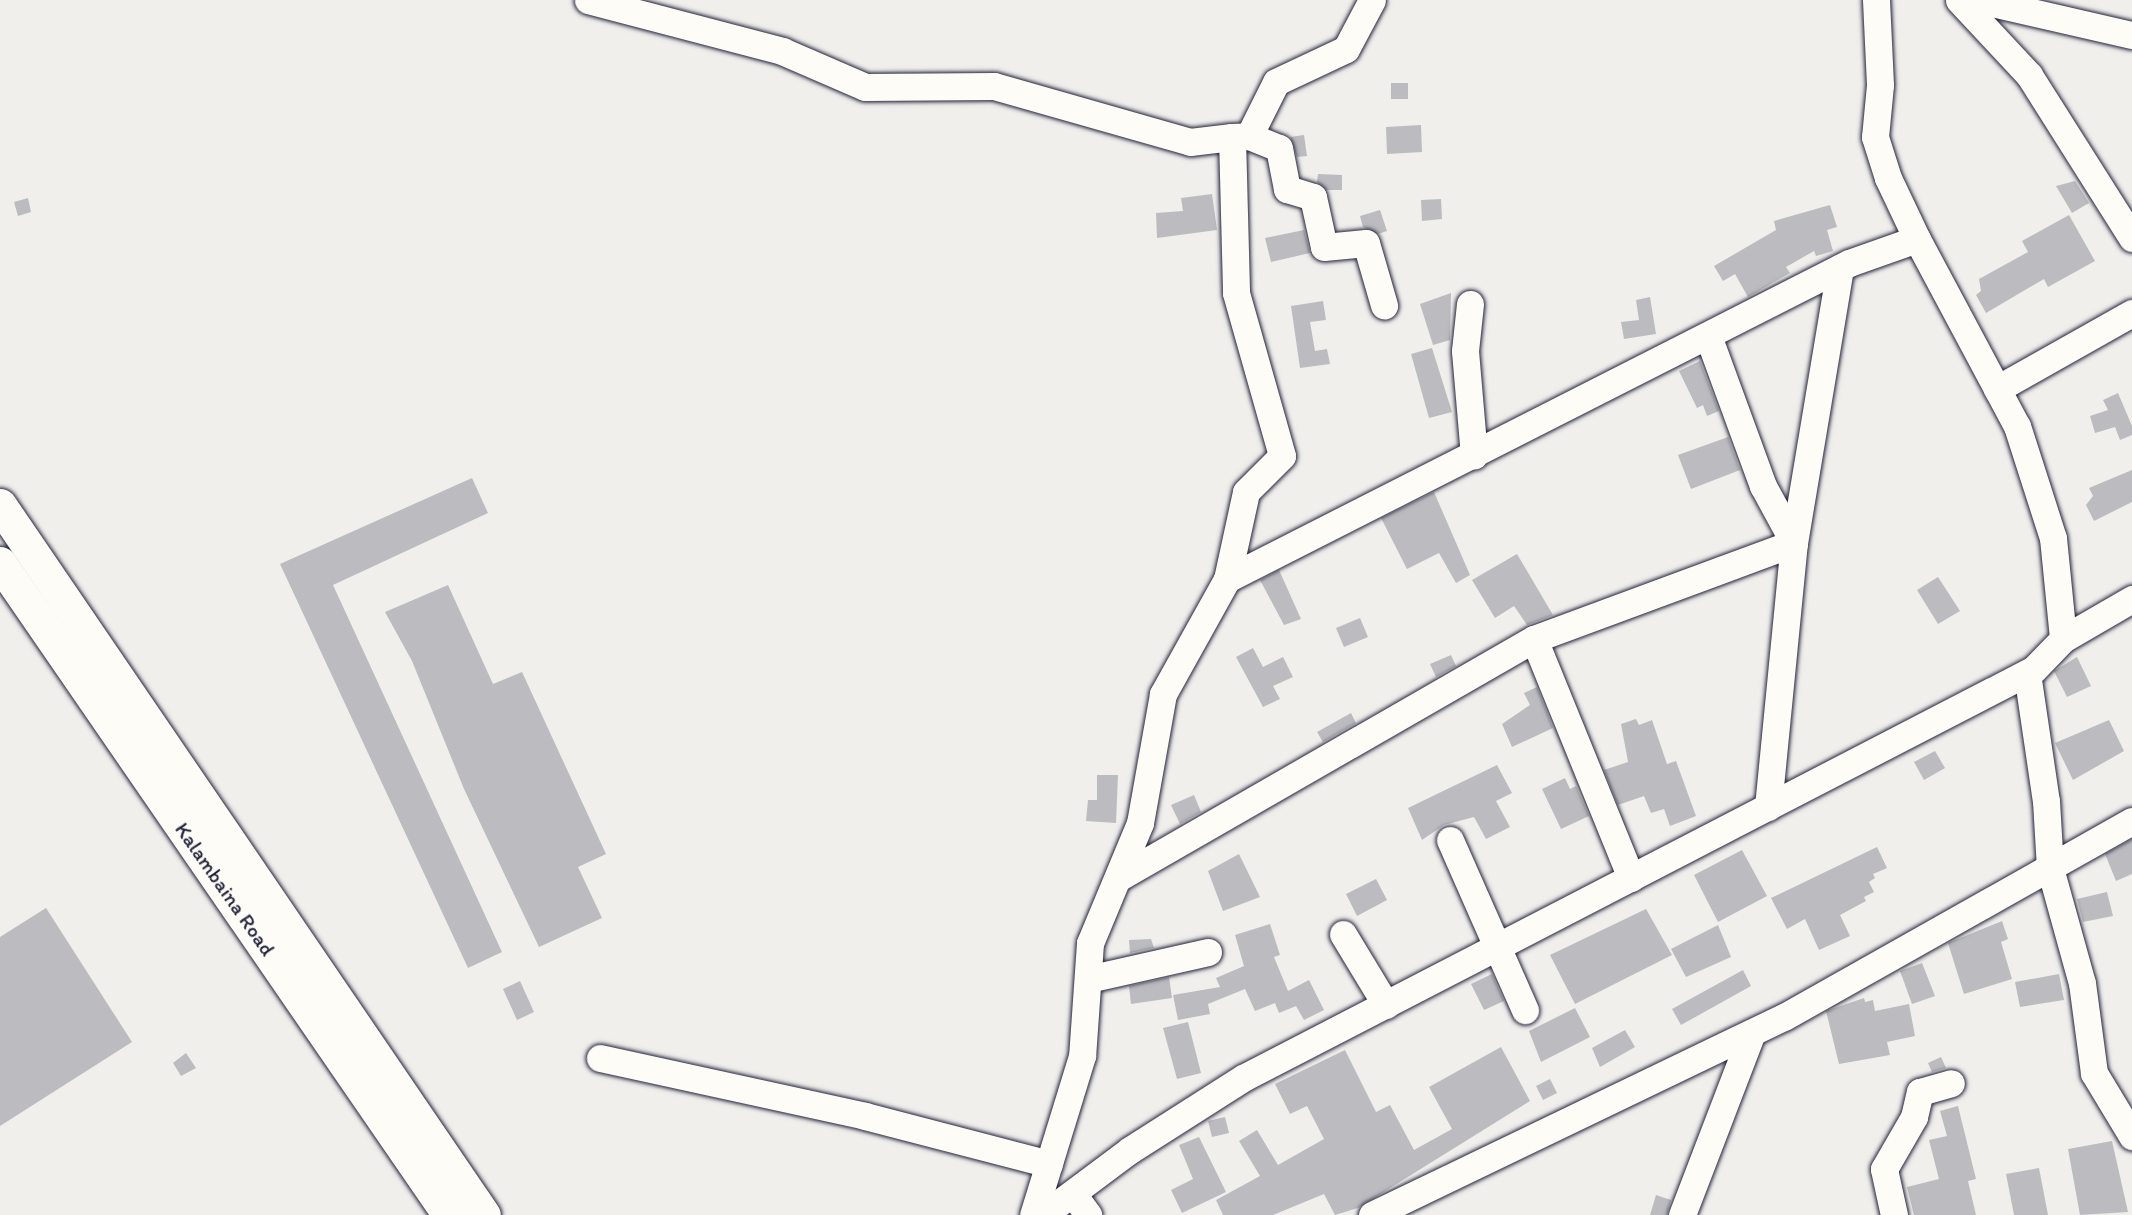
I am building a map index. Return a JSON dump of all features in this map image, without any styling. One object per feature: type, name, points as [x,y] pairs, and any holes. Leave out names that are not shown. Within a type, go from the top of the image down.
[{"type":"main road","points":[[0,505],[484,1215]]},
{"type":"main road","name":"Kalambaina Road","points":[[0,563],[448,1215]]},
{"type":"street","points":[[588,0],[782,51],[864,87],[994,86],[1190,142],[1240,136],[1279,148],[1287,189],[1313,197],[1324,247],[1366,243],[1384,305]]},
{"type":"street","points":[[1033,1215],[1083,1056],[1090,942],[1140,823],[1163,694],[1227,579],[1246,492],[1282,456],[1236,293],[1240,136],[1276,82],[1346,48],[1372,0]]},
{"type":"street","points":[[1876,0],[1880,85],[1875,137],[1888,178],[1917,238],[2017,426],[2053,538],[2063,639]]},
{"type":"street","points":[[1959,0],[2029,75],[2132,238]]},
{"type":"street","points":[[1979,0],[2132,35]]},
{"type":"street","points":[[1227,579],[1474,456],[1840,268],[1917,238]]},
{"type":"street","points":[[1768,807],[1794,543],[1840,268]]},
{"type":"street","points":[[1470,304],[1465,351],[1474,456]]},
{"type":"street","points":[[1997,389],[2132,313]]},
{"type":"street","points":[[1708,336],[1763,486],[1794,543]]},
{"type":"street","points":[[1118,878],[1534,639],[1794,543]]},
{"type":"street","points":[[1043,1215],[1081,1205],[1131,1150],[1243,1078],[2026,673],[2063,639],[2132,599]]},
{"type":"street","points":[[1534,639],[1631,878]]},
{"type":"street","points":[[2026,673],[2046,801],[2050,868],[2082,983],[2094,1073],[2132,1136]]},
{"type":"street","points":[[1372,1215],[1752,1033],[2132,820]]},
{"type":"street","points":[[1450,840],[1525,1010]]},
{"type":"street","points":[[1343,934],[1386,1005]]},
{"type":"street","points":[[1088,979],[1208,952]]},
{"type":"street","points":[[1682,1215],[1752,1033]]},
{"type":"street","points":[[600,1058],[865,1116],[1049,1164]]},
{"type":"street","points":[[1894,1215],[1884,1169],[1914,1117],[1920,1092],[1951,1083]]},
{"type":"building","points":[[1391,83],[1408,83],[1408,99],[1391,99]]},
{"type":"building","points":[[1421,125],[1422,152],[1387,154],[1386,127]]},
{"type":"building","points":[[1304,135],[1307,156],[1297,157],[1290,137]]},
{"type":"building","points":[[1318,174],[1342,175],[1342,190],[1326,190],[1317,182]]},
{"type":"building","points":[[2075,181],[2089,203],[2072,213],[2056,186]]},
{"type":"building","points":[[1212,194],[1217,230],[1157,238],[1156,213],[1183,211],[1181,198]]},
{"type":"building","points":[[28,198],[31,212],[18,216],[14,202]]},
{"type":"building","points":[[1441,199],[1442,219],[1422,221],[1421,200]]},
{"type":"building","points":[[1830,205],[1837,227],[1827,230],[1833,251],[1816,256],[1814,251],[1786,267],[1790,273],[1748,297],[1735,274],[1723,281],[1714,266],[1776,230],[1774,221]]},
{"type":"building","points":[[1380,210],[1387,231],[1378,234],[1363,227],[1360,216]]},
{"type":"building","points":[[2069,215],[2095,261],[2048,287],[2044,279],[1986,313],[1976,295],[1981,291],[1979,279],[2028,252],[2022,241]]},
{"type":"building","points":[[1304,230],[1310,253],[1271,262],[1265,238]]},
{"type":"building","points":[[1451,293],[1450,340],[1433,345],[1420,304]]},
{"type":"building","points":[[1650,297],[1656,334],[1624,339],[1621,322],[1639,320],[1636,300]]},
{"type":"building","points":[[1323,301],[1326,320],[1310,322],[1315,351],[1327,349],[1330,364],[1300,368],[1291,306]]},
{"type":"building","points":[[1432,348],[1452,412],[1429,418],[1411,354]]},
{"type":"building","points":[[1700,361],[1719,411],[1707,416],[1703,405],[1697,408],[1679,371]]},
{"type":"building","points":[[2118,393],[2132,426],[2132,435],[2120,440],[2115,427],[2095,433],[2090,416],[2108,410],[2103,400]]},
{"type":"building","points":[[1728,437],[1740,470],[1691,489],[1678,455]]},
{"type":"building","points":[[2132,470],[2132,502],[2094,521],[2086,505],[2093,496],[2089,488]]},
{"type":"building","points":[[472,478],[488,513],[333,585],[502,952],[468,968],[280,564]]},
{"type":"building","points":[[1434,492],[1470,575],[1456,583],[1439,553],[1407,569],[1381,518]]},
{"type":"building","points":[[1517,554],[1553,615],[1527,625],[1514,606],[1495,618],[1472,580]]},
{"type":"building","points":[[1279,570],[1301,619],[1284,625],[1260,580]]},
{"type":"building","points":[[1938,577],[1960,611],[1938,624],[1917,590]]},
{"type":"building","points":[[448,585],[493,684],[522,672],[606,854],[578,867],[602,918],[539,947],[464,789],[412,661],[385,612]]},
{"type":"building","points":[[1360,618],[1368,637],[1344,647],[1336,628]]},
{"type":"building","points":[[1253,648],[1263,667],[1283,657],[1293,677],[1273,686],[1280,699],[1263,707],[1236,657]]},
{"type":"building","points":[[1451,655],[1456,666],[1436,677],[1430,664]]},
{"type":"building","points":[[2077,657],[2091,686],[2067,697],[2054,671]]},
{"type":"building","points":[[1537,687],[1553,728],[1512,747],[1502,724],[1530,705],[1524,693]]},
{"type":"building","points":[[1351,713],[1356,723],[1323,742],[1317,732]]},
{"type":"building","points":[[1636,719],[1639,725],[1652,720],[1667,764],[1676,761],[1696,816],[1670,826],[1664,809],[1651,813],[1644,796],[1618,805],[1604,770],[1628,762],[1621,724]]},
{"type":"building","points":[[2109,720],[2124,751],[2073,780],[2055,743]]},
{"type":"building","points":[[1935,751],[1945,768],[1924,780],[1914,762]]},
{"type":"building","points":[[1497,765],[1512,793],[1496,801],[1510,827],[1486,839],[1474,817],[1444,825],[1422,840],[1408,808]]},
{"type":"building","points":[[1097,775],[1118,775],[1116,823],[1086,821],[1088,800],[1097,800]]},
{"type":"building","points":[[1565,778],[1570,789],[1576,786],[1589,816],[1561,829],[1542,789]]},
{"type":"building","points":[[1194,795],[1201,812],[1180,824],[1171,805]]},
{"type":"building","points":[[2132,839],[2132,874],[2116,881],[2105,854]]},
{"type":"building","points":[[1877,847],[1887,868],[1873,874],[1875,878],[1869,882],[1874,892],[1864,897],[1866,901],[1840,915],[1850,936],[1819,950],[1805,919],[1787,929],[1771,898]]},
{"type":"building","points":[[1742,850],[1767,896],[1718,922],[1694,875]]},
{"type":"building","points":[[1239,854],[1260,897],[1223,911],[1208,871]]},
{"type":"building","points":[[1376,879],[1387,900],[1357,916],[1346,894]]},
{"type":"building","points":[[2107,892],[2113,916],[2083,922],[2077,899]]},
{"type":"building","points":[[46,908],[132,1042],[0,1126],[0,937]]},
{"type":"building","points":[[1646,909],[1672,955],[1575,1004],[1550,955]]},
{"type":"building","points":[[2002,921],[2008,939],[2001,942],[2012,979],[1964,994],[1948,943]]},
{"type":"building","points":[[1270,924],[1280,955],[1274,957],[1288,991],[1309,980],[1324,1010],[1304,1020],[1296,1006],[1279,1013],[1275,1003],[1255,1011],[1245,989],[1208,1004],[1210,1014],[1178,1020],[1173,995],[1220,987],[1216,978],[1244,966],[1235,935]]},
{"type":"building","points":[[1718,925],[1731,957],[1686,977],[1671,949]]},
{"type":"building","points":[[1151,939],[1154,948],[1130,953],[1129,940]]},
{"type":"building","points":[[1922,963],[1935,996],[1912,1004],[1900,971]]},
{"type":"building","points":[[1743,970],[1751,986],[1681,1025],[1672,1009]]},
{"type":"building","points":[[1492,974],[1504,1001],[1484,1010],[1471,984]]},
{"type":"building","points":[[2059,974],[2064,1000],[2020,1007],[2015,982]]},
{"type":"building","points":[[1169,977],[1172,998],[1131,1004],[1129,986]]},
{"type":"building","points":[[520,981],[534,1012],[517,1020],[503,989]]},
{"type":"building","points":[[1864,998],[1865,1002],[1873,1000],[1875,1011],[1909,1004],[1915,1036],[1887,1042],[1890,1055],[1839,1064],[1826,1011]]},
{"type":"building","points":[[1575,1008],[1590,1037],[1541,1062],[1529,1031]]},
{"type":"building","points":[[1188,1022],[1201,1073],[1177,1079],[1163,1028]]},
{"type":"building","points":[[1625,1030],[1635,1047],[1600,1067],[1592,1048]]},
{"type":"building","points":[[1501,1047],[1530,1101],[1358,1208],[1335,1215],[1324,1194],[1273,1215],[1223,1215],[1216,1200],[1260,1176],[1239,1141],[1257,1130],[1278,1165],[1324,1139],[1307,1106],[1290,1114],[1275,1084],[1345,1050],[1376,1112],[1390,1105],[1414,1150],[1452,1129],[1429,1087]]},
{"type":"building","points":[[186,1053],[196,1068],[181,1076],[173,1063]]},
{"type":"building","points":[[1941,1057],[1946,1068],[1932,1072],[1928,1063]]},
{"type":"building","points":[[1550,1079],[1557,1093],[1543,1100],[1536,1086]]},
{"type":"building","points":[[1958,1106],[1976,1179],[1968,1181],[1976,1215],[1914,1215],[1907,1187],[1939,1179],[1929,1140],[1947,1136],[1940,1111]]},
{"type":"building","points":[[1225,1117],[1229,1133],[1212,1137],[1208,1121]]},
{"type":"building","points":[[1199,1137],[1226,1192],[1182,1213],[1171,1190],[1193,1179],[1179,1145]]},
{"type":"building","points":[[2112,1141],[2128,1212],[2080,1215],[2068,1149]]},
{"type":"building","points":[[2039,1168],[2048,1215],[2014,1215],[2006,1174]]},
{"type":"building","points":[[1656,1195],[1671,1200],[1667,1215],[1650,1215]]}]
